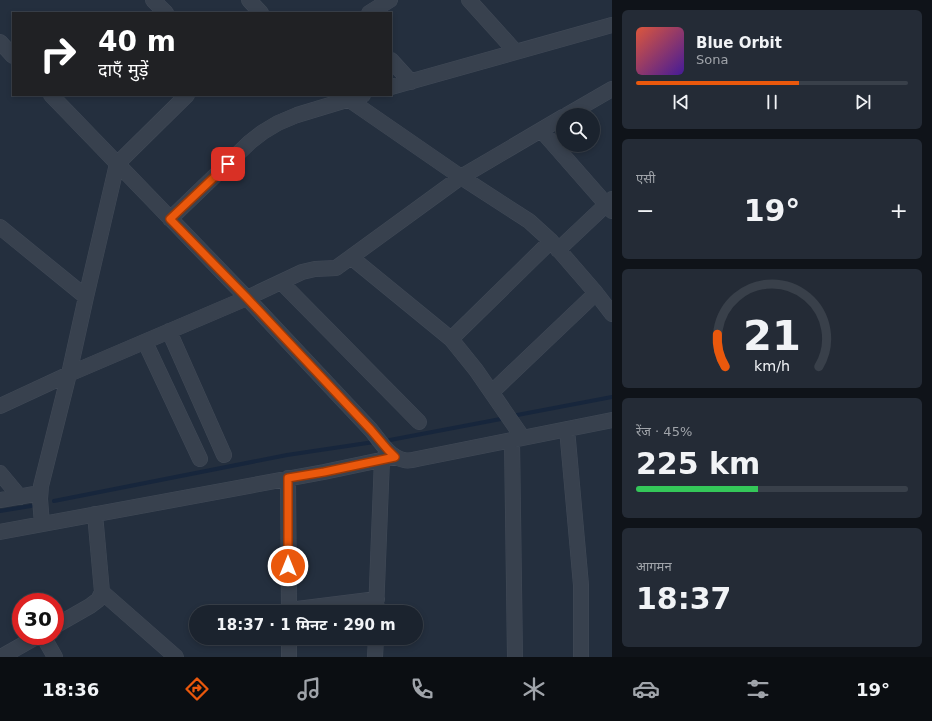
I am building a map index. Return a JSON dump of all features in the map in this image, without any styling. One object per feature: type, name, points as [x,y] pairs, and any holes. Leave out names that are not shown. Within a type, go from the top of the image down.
[{"type":"street","points":[[153,0],[165,12]]},
{"type":"street","points":[[249,0],[260,12]]},
{"type":"street","points":[[372,12],[390,0]]},
{"type":"street","points":[[469,0],[516,52]]},
{"type":"street","points":[[392,87],[612,26]]},
{"type":"street","points":[[0,42],[12,55]]},
{"type":"street","points":[[392,61],[411,82]]},
{"type":"street","points":[[579,108],[612,88]]},
{"type":"street","points":[[52,96],[247,298],[388,450],[377,605]]},
{"type":"street","points":[[42,524],[41,486],[69,374],[117,164],[186,96]]},
{"type":"street","points":[[170,219],[250,142],[263,132],[278,123],[297,115],[359,96]]},
{"type":"street","points":[[348,99],[529,221],[554,245],[596,293],[612,314]]},
{"type":"street","points":[[0,406],[69,374],[247,298],[308,270],[336,268],[352,258],[462,177],[556,121]]},
{"type":"street","points":[[451,339],[554,245],[610,205],[541,130]]},
{"type":"street","points":[[0,227],[86,297]]},
{"type":"street","points":[[352,258],[451,339],[492,392],[517,439],[515,657]]},
{"type":"street","points":[[282,282],[419,422]]},
{"type":"street","points":[[492,392],[596,293]]},
{"type":"street","points":[[169,331],[224,455]]},
{"type":"street","points":[[145,342],[200,459]]},
{"type":"street","points":[[0,532],[324,472],[388,458],[417,460],[612,420]]},
{"type":"street","points":[[567,429],[581,585],[581,657]]},
{"type":"street","points":[[0,473],[20,497]]},
{"type":"street","points":[[288,478],[289,605]]},
{"type":"street","points":[[0,500],[40,493]]},
{"type":"street","points":[[64,621],[98,600],[102,592],[95,514]]},
{"type":"street","points":[[102,592],[176,657]]},
{"type":"street","points":[[1,657],[22,645]]},
{"type":"street","points":[[48,645],[55,657]]},
{"type":"street","points":[[289,645],[289,657]]},
{"type":"street","points":[[375,657],[376,645]]},
{"type":"waterway","points":[[512,416],[612,397]]},
{"type":"waterway","points":[[390,440],[506,418]]},
{"type":"waterway","points":[[54,501],[287,455],[374,442]]},
{"type":"waterway","points":[[0,511],[31,506]]},
{"type":"route","points":[[228,164],[170,219],[247,298],[395,457],[288,478],[288,566]]}]
